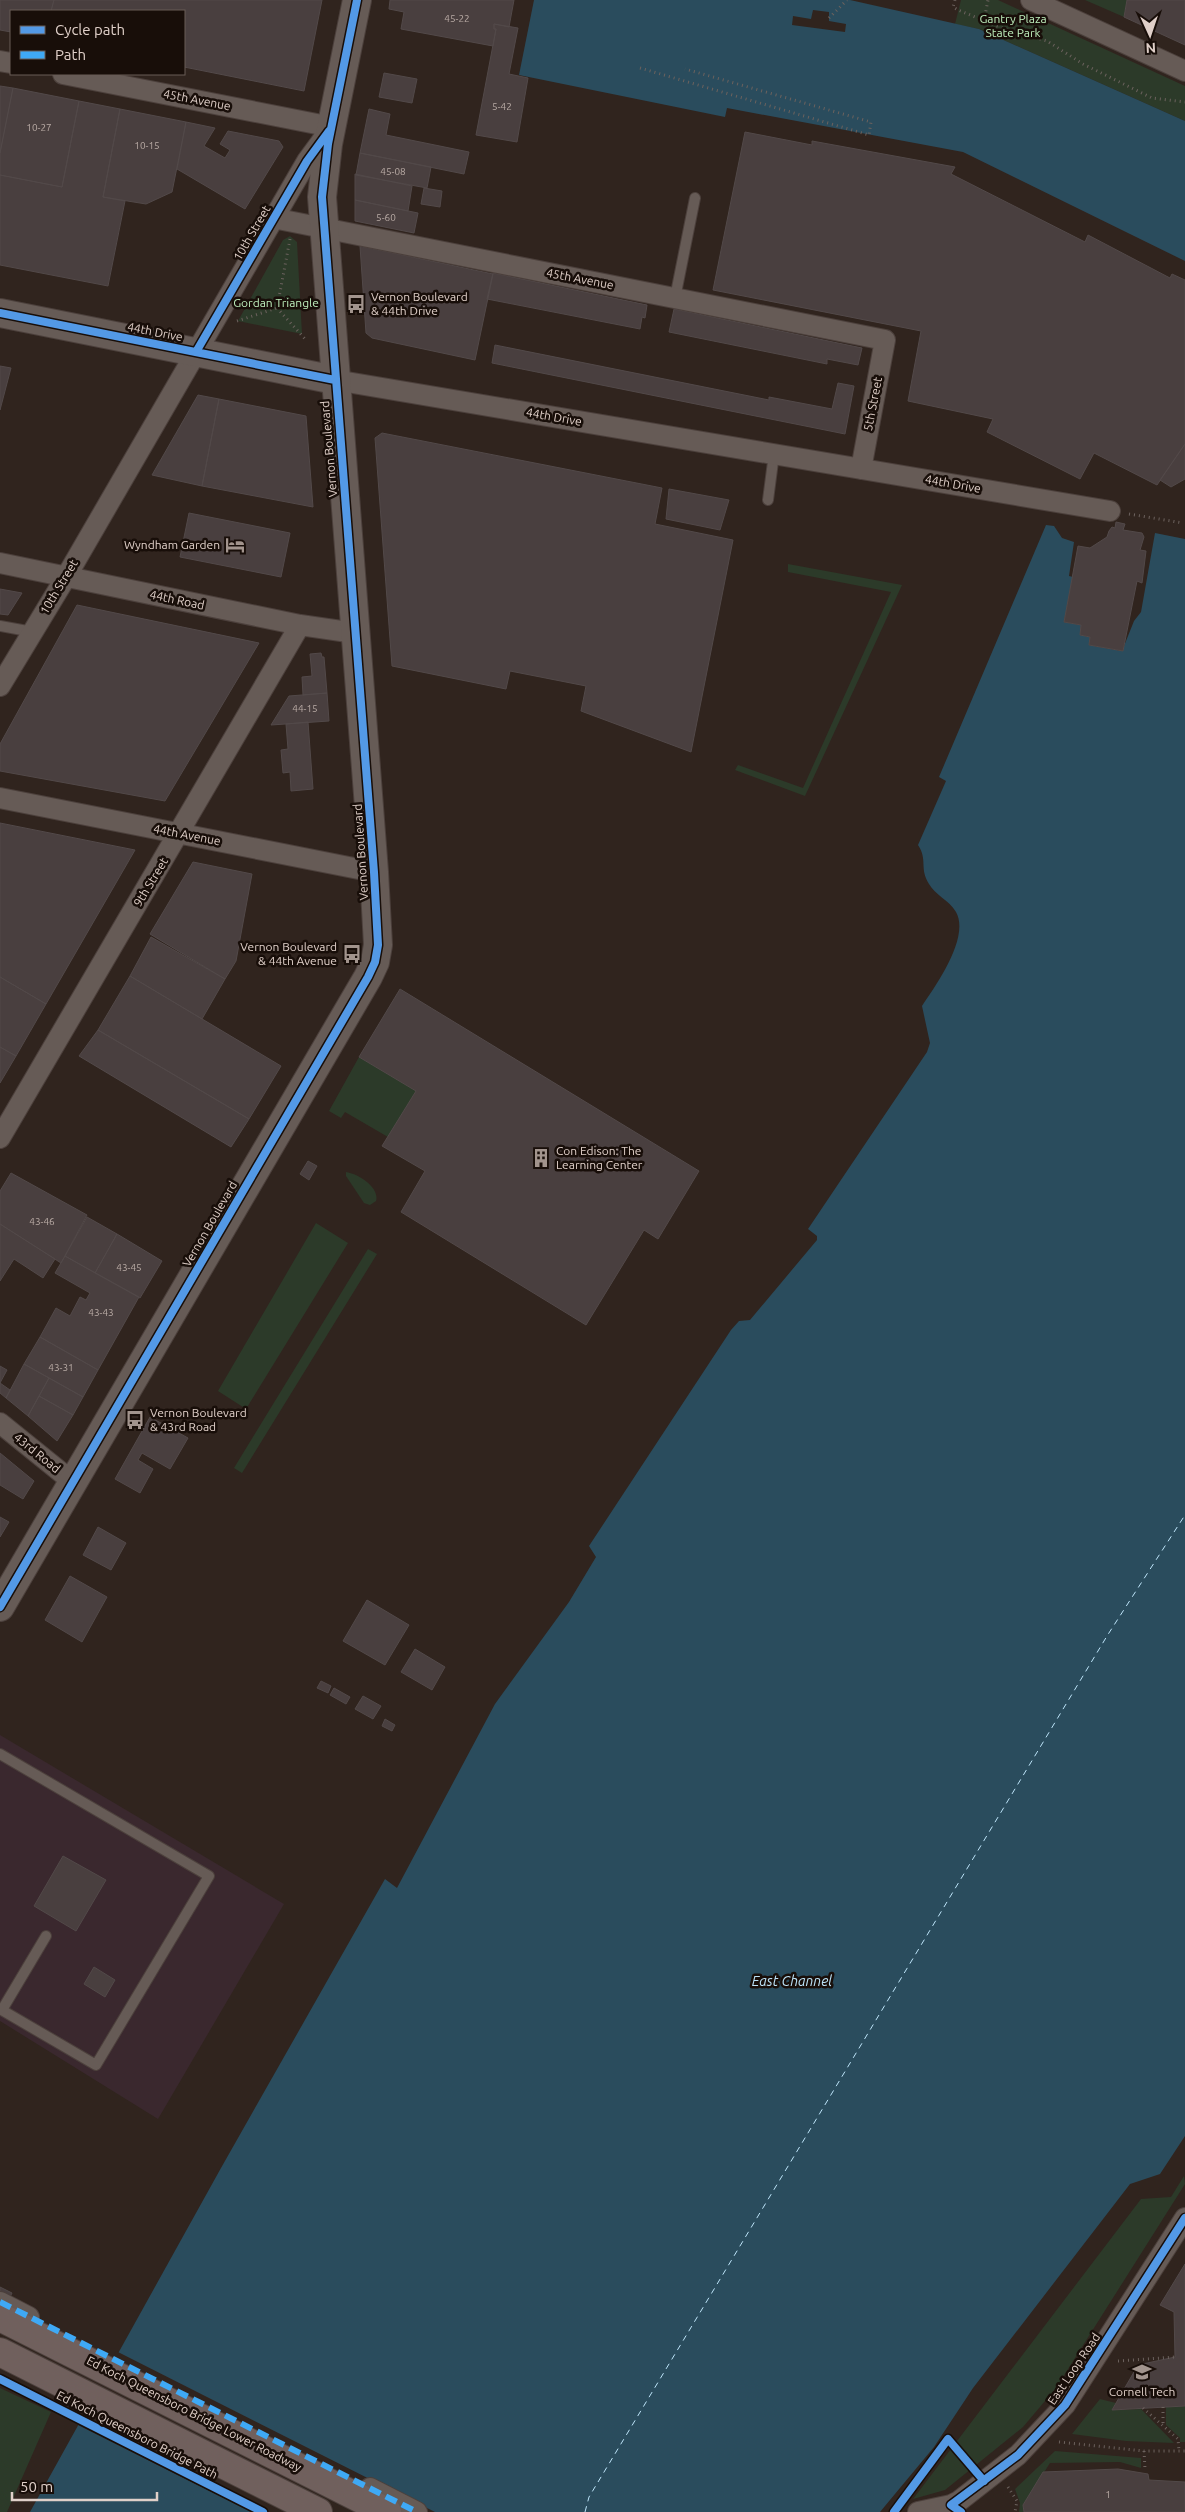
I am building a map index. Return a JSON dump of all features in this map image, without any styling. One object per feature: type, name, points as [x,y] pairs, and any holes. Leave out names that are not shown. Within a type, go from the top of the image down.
[{"type":"highway","name":"Ed Koch Queensboro Bridge Lower Roadway","points":[[0,2317],[388,2512]]},
{"type":"highway","points":[[0,2328],[366,2512]]},
{"type":"highway","points":[[0,2352],[318,2512]]},
{"type":"highway","points":[[0,2364],[294,2512]]},
{"type":"main road","name":"Vernon Boulevard","points":[[0,1607],[372,969],[378,945],[374,872],[323,228],[322,186],[357,0]]},
{"type":"main road","name":"44th Drive","points":[[0,313],[335,380]]},
{"type":"street","points":[[1031,0],[1185,71]]},
{"type":"street","name":"45th Avenue","points":[[68,75],[332,127]]},
{"type":"street","name":"10th Street","points":[[0,686],[307,161],[332,127]]},
{"type":"street","name":"45th Avenue","points":[[274,218],[885,340]]},
{"type":"street","name":"5th Street","points":[[861,469],[885,340]]},
{"type":"street","name":"44th Drive","points":[[335,380],[1110,511]]},
{"type":"street","name":"44th Road","points":[[0,563],[300,625],[355,633]]},
{"type":"street","name":"9th Street","points":[[0,1138],[300,625]]},
{"type":"street","name":"44th Avenue","points":[[0,798],[374,872]]},
{"type":"street","name":"43rd Road","points":[[0,1424],[74,1482]]},
{"type":"street","name":"East Loop Road","points":[[956,2509],[1018,2455],[1065,2404],[1185,2218]]},
{"type":"street","points":[[0,2302],[417,2512]]},
{"type":"street","points":[[918,2512],[956,2509]]},
{"type":"lane","points":[[675,298],[695,198]]},
{"type":"lane","points":[[768,500],[774,454]]},
{"type":"lane","points":[[0,626],[33,632]]},
{"type":"lane","points":[[0,1754],[210,1876],[96,2065],[1,2010],[46,1936]]},
{"type":"path","points":[[829,18],[847,0]]},
{"type":"path","points":[[955,0],[953,7],[984,21],[1047,41],[1083,64],[1152,98],[1185,102]]},
{"type":"path","points":[[984,21],[988,0]]},
{"type":"path","points":[[640,68],[869,135],[871,122],[685,69]]},
{"type":"path","points":[[277,308],[291,234]]},
{"type":"path","points":[[238,321],[277,308]]},
{"type":"path","points":[[277,308],[306,340]]},
{"type":"path","points":[[1110,511],[1183,522]]},
{"type":"path","points":[[1118,2361],[1175,2357]]},
{"type":"path","points":[[1144,2408],[1178,2440],[1179,2451]]},
{"type":"path","points":[[1163,2408],[1164,2426]]},
{"type":"path","points":[[1059,2442],[1144,2451],[1185,2451]]},
{"type":"path","points":[[1144,2451],[1145,2469]]},
{"type":"path","points":[[1008,2487],[1016,2501],[1015,2512]]},
{"type":"shaded area","points":[[0,1735],[284,1904],[158,2119],[0,2021]]},
{"type":"green space","name":"Gantry Plaza State Park","points":[[961,0],[998,0],[1185,86],[1185,121],[979,29],[955,24]]},
{"type":"green space","points":[[1085,0],[1127,0],[1124,17]]},
{"type":"green space","name":"Gordan Triangle","points":[[290,236],[297,242],[302,334],[238,321],[283,240]]},
{"type":"green space","points":[[788,564],[902,585],[805,796],[735,770],[738,765],[803,788],[891,592],[788,572]]},
{"type":"green space","points":[[359,1057],[416,1091],[388,1137],[345,1112],[341,1118],[329,1111]]},
{"type":"green space","points":[[346,1172],[367,1182],[375,1191],[376,1201],[370,1205],[364,1203],[346,1176]]},
{"type":"green space","points":[[316,1223],[348,1243],[246,1409],[218,1391]]},
{"type":"green space","points":[[368,1249],[377,1254],[242,1473],[234,1468]]},
{"type":"green space","points":[[1184,2176],[1185,2184],[1056,2388],[1023,2427],[945,2490],[913,2499],[1141,2199],[1171,2197]]},
{"type":"green space","points":[[0,2388],[51,2412],[7,2512],[0,2512]]},
{"type":"green space","points":[[1100,2399],[1116,2403],[1112,2410],[1141,2409],[1174,2443],[1126,2441],[1072,2434]]},
{"type":"green space","points":[[1185,2406],[1185,2442],[1180,2442],[1180,2438],[1166,2425],[1166,2407]]},
{"type":"green space","points":[[1055,2451],[1141,2458],[1141,2468],[1120,2462],[1050,2463],[1023,2505],[1024,2512],[1019,2512],[1020,2503],[1015,2489]]},
{"type":"water","points":[[534,0],[850,0],[979,29],[1185,121],[1185,261],[963,152],[727,108],[725,117],[519,75]]},
{"type":"water","name":"East Channel","points":[[1046,525],[1054,526],[1062,538],[1074,542],[1069,576],[1073,577],[1064,622],[1081,625],[1080,635],[1090,637],[1089,645],[1122,651],[1134,621],[1141,612],[1155,533],[1185,539],[1185,2136],[1160,2174],[1130,2184],[973,2388],[934,2447],[880,2512],[30,2512],[221,2168],[385,1879],[397,1888],[495,1704],[569,1602],[596,1557],[589,1546],[731,1330],[739,1321],[750,1320],[817,1240],[817,1236],[808,1229],[927,1052],[930,1043],[922,1006],[936,986],[950,960],[959,934],[959,922],[953,908],[929,884],[924,873],[923,855],[918,845],[946,781],[939,777]]},
{"type":"pier","points":[[813,10],[829,12],[829,21],[846,24],[845,32],[792,25],[793,16],[811,19]]},
{"type":"pier","points":[[116,2351],[435,2512],[251,2512],[76,2424]]},
{"type":"building","points":[[0,0],[54,0],[51,10],[10,10],[10,32],[0,30]]},
{"type":"building","points":[[54,0],[322,0],[304,91],[185,67],[185,10],[51,10]]},
{"type":"building","points":[[390,0],[514,0],[509,27],[494,24],[494,29],[496,29],[493,46],[401,29],[404,12],[389,9]]},
{"type":"building","points":[[1127,0],[1185,0],[1185,45],[1124,17]]},
{"type":"building","points":[[494,24],[518,28],[509,74],[528,78],[517,142],[476,135],[496,29],[494,29]]},
{"type":"building","points":[[384,73],[417,79],[412,103],[379,97]]},
{"type":"building","points":[[0,86],[13,88],[0,153]]},
{"type":"building","points":[[13,88],[79,101],[62,187],[0,175],[0,153]]},
{"type":"building","points":[[79,101],[120,109],[103,197],[125,201],[108,286],[0,265],[0,175],[62,187]]},
{"type":"building","points":[[120,109],[186,122],[172,192],[146,204],[103,197]]},
{"type":"building","points":[[369,109],[390,114],[386,135],[469,152],[464,174],[360,153]]},
{"type":"building","points":[[186,122],[215,128],[204,146],[225,158],[230,150],[220,144],[228,131],[279,141],[283,147],[245,209],[177,169]]},
{"type":"building","points":[[745,132],[812,145],[812,141],[955,167],[951,174],[1085,242],[1088,235],[1170,278],[1172,274],[1185,280],[1185,444],[1157,485],[1094,453],[1080,479],[987,432],[993,419],[908,401],[921,331],[713,290]]},
{"type":"building","points":[[360,153],[431,167],[427,188],[356,175]]},
{"type":"building","points":[[355,174],[412,186],[408,211],[355,200]]},
{"type":"building","points":[[424,188],[442,191],[440,207],[421,204]]},
{"type":"building","points":[[355,200],[418,213],[414,233],[355,221]]},
{"type":"building","points":[[360,246],[493,274],[475,360],[372,338],[366,333]]},
{"type":"building","points":[[493,273],[647,305],[645,318],[642,317],[640,329],[487,299]]},
{"type":"building","points":[[674,309],[862,348],[858,365],[827,359],[827,364],[669,332]]},
{"type":"building","points":[[495,345],[769,400],[769,397],[832,409],[838,383],[854,386],[845,434],[492,363]]},
{"type":"building","points":[[0,366],[11,368],[0,410]]},
{"type":"building","points":[[198,395],[219,399],[202,486],[152,475]]},
{"type":"building","points":[[219,399],[306,416],[313,507],[202,486]]},
{"type":"building","points":[[382,433],[662,488],[655,524],[733,540],[691,752],[581,711],[586,686],[510,671],[506,689],[392,666],[375,438]]},
{"type":"building","points":[[1185,444],[1185,479],[1171,487],[1160,480]]},
{"type":"building","points":[[669,489],[729,500],[720,530],[666,519]]},
{"type":"building","name":"Wyndham Garden","points":[[189,513],[290,533],[281,577],[180,557]]},
{"type":"building","points":[[1116,522],[1125,524],[1123,530],[1142,533],[1144,537],[1140,550],[1146,551],[1142,583],[1137,581],[1123,651],[1089,645],[1090,637],[1080,635],[1081,625],[1064,622],[1078,546],[1090,548],[1107,537],[1112,527],[1115,528]]},
{"type":"building","points":[[0,589],[22,593],[8,615],[0,614]]},
{"type":"building","points":[[77,605],[259,643],[165,801],[0,771],[0,744]]},
{"type":"building","points":[[321,653],[322,657],[324,657],[327,693],[303,695],[302,677],[312,676],[310,654]]},
{"type":"building","points":[[327,693],[329,721],[271,725],[289,696]]},
{"type":"building","points":[[308,722],[313,789],[291,791],[290,772],[283,773],[281,750],[288,749],[286,724]]},
{"type":"building","points":[[0,823],[135,850],[46,1004],[0,977]]},
{"type":"building","points":[[193,862],[252,874],[236,961],[225,979],[150,934]]},
{"type":"building","points":[[151,937],[225,979],[202,1019],[130,976]]},
{"type":"building","points":[[130,976],[281,1066],[249,1119],[98,1030]]},
{"type":"building","points":[[0,977],[46,1004],[16,1056],[0,1047]]},
{"type":"building","name":"Con Edison: The Learning Center","points":[[400,989],[699,1171],[658,1239],[644,1230],[586,1325],[401,1212],[425,1171],[382,1146],[416,1091],[359,1057]]},
{"type":"building","points":[[98,1030],[249,1119],[231,1147],[79,1056]]},
{"type":"building","points":[[0,1047],[16,1056],[0,1083]]},
{"type":"building","points":[[308,1161],[317,1166],[309,1180],[300,1174]]},
{"type":"building","points":[[11,1173],[87,1215],[61,1263],[0,1224],[0,1191]]},
{"type":"building","points":[[87,1217],[117,1234],[95,1273],[65,1256]]},
{"type":"building","points":[[0,1224],[55,1259],[43,1278],[14,1259],[0,1281]]},
{"type":"building","points":[[117,1234],[162,1261],[140,1298],[95,1273]]},
{"type":"building","points":[[65,1256],[139,1297],[98,1370],[40,1337],[56,1308],[70,1316],[80,1297],[86,1300],[90,1293],[55,1273]]},
{"type":"building","points":[[40,1337],[98,1370],[83,1397],[24,1364]]},
{"type":"building","points":[[24,1364],[49,1378],[28,1416],[6,1398]]},
{"type":"building","points":[[0,1366],[7,1370],[0,1383]]},
{"type":"building","points":[[49,1378],[83,1397],[73,1415],[39,1396]]},
{"type":"building","points":[[0,1383],[10,1390],[6,1398],[0,1393]]},
{"type":"building","points":[[39,1396],[73,1415],[57,1441],[28,1416]]},
{"type":"building","points":[[150,1417],[188,1438],[170,1469],[142,1453],[138,1460],[153,1469],[140,1493],[115,1479]]},
{"type":"building","points":[[0,1453],[34,1481],[23,1499],[0,1485]]},
{"type":"building","points":[[0,1517],[9,1522],[0,1537]]},
{"type":"building","points":[[98,1527],[126,1543],[111,1570],[83,1555]]},
{"type":"building","points":[[70,1576],[107,1597],[82,1642],[45,1620]]},
{"type":"building","points":[[367,1600],[409,1625],[385,1665],[343,1641]]},
{"type":"building","points":[[415,1649],[445,1667],[432,1690],[401,1672]]},
{"type":"building","points":[[321,1681],[331,1686],[328,1693],[317,1688]]},
{"type":"building","points":[[334,1688],[350,1697],[346,1704],[330,1695]]},
{"type":"building","points":[[363,1696],[381,1706],[373,1719],[355,1709]]},
{"type":"building","points":[[385,1719],[395,1725],[392,1731],[382,1726]]},
{"type":"building","points":[[63,1856],[106,1880],[76,1931],[34,1906]]},
{"type":"building","points":[[94,1967],[115,1980],[105,1997],[84,1984]]},
{"type":"building","points":[[1185,2264],[1185,2406],[1112,2410],[1138,2365],[1175,2357],[1174,2312],[1160,2305]]},
{"type":"building","points":[[0,2287],[12,2293],[0,2317]]},
{"type":"building","points":[[1118,2469],[1148,2474],[1149,2480],[1185,2482],[1185,2512],[1024,2512],[1023,2505],[1043,2472]]},
{"type":"ferry route","points":[[585,2512],[589,2497],[1107,1636],[1185,1515]]},
{"type":"marked path","points":[[0,2302],[417,2512]]},
{"type":"cycle path","points":[[0,1607],[375,962],[378,945],[374,872],[322,197],[328,144],[357,0]]},
{"type":"cycle path","points":[[196,352],[307,161],[329,131]]},
{"type":"cycle path","points":[[0,313],[335,380]]},
{"type":"cycle path","points":[[961,2512],[951,2505],[1018,2455],[1065,2405],[1185,2218]]},
{"type":"cycle path","name":"Ed Koch Queensboro Bridge Path","points":[[0,2379],[263,2512]]},
{"type":"cycle path","points":[[894,2512],[948,2439],[984,2481]]},
{"type":"place","name":"Vernon Boulevard & 44th Drive","points":[[356,304]]},
{"type":"place","name":"Wyndham Garden","points":[[235,545]]},
{"type":"place","name":"Vernon Boulevard & 44th Avenue","points":[[352,954]]},
{"type":"place","name":"Con Edison: The Learning Center","points":[[541,1158]]},
{"type":"place","name":"Vernon Boulevard & 43rd Road","points":[[135,1420]]},
{"type":"place","name":"Cornell Tech","points":[[1142,2372]]}]
